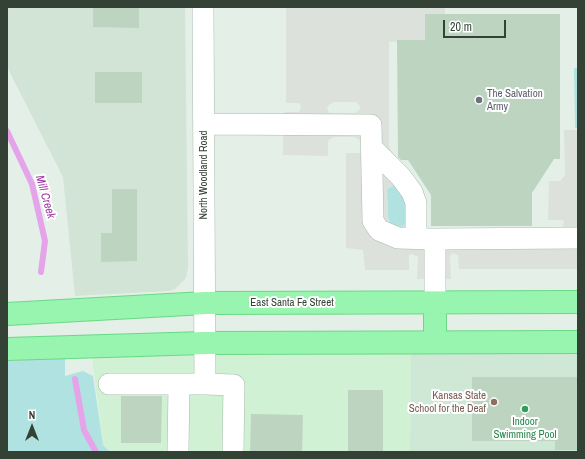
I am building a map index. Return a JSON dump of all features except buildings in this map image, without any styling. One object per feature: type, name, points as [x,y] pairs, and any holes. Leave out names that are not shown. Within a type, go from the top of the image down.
[{"type":"main road","name":"East Santa Fe Street","points":[[7,314],[205,303],[578,302]]},
{"type":"main road","points":[[435,303],[435,342]]},
{"type":"main road","points":[[7,349],[204,343],[578,342]]},
{"type":"street","name":"North Woodland Road","points":[[203,7],[205,384]]},
{"type":"street","points":[[204,124],[371,125],[373,221],[379,230],[398,238],[578,238]]},
{"type":"street","points":[[372,148],[401,177],[412,192],[426,239],[435,303]]},
{"type":"street","points":[[109,384],[234,385],[233,452]]},
{"type":"street","points":[[178,452],[179,384]]},
{"type":"shaded area","points":[[7,7],[185,7],[188,268],[186,278],[175,289],[169,291],[75,296],[63,177],[9,71],[7,64]]},
{"type":"shaded area","points":[[286,7],[445,7],[445,14],[425,14],[425,40],[389,42],[389,146],[424,226],[427,229],[562,229],[564,222],[562,220],[548,220],[549,181],[560,181],[565,175],[564,130],[578,130],[578,269],[459,269],[458,255],[452,253],[450,256],[451,279],[417,279],[418,257],[412,254],[409,255],[409,270],[365,270],[363,250],[346,248],[346,153],[361,153],[362,142],[355,137],[334,137],[328,142],[328,156],[283,155],[283,114],[286,112],[299,112],[301,107],[299,103],[286,103]],"holes":[[[333,102],[356,102],[360,106],[360,109],[355,113],[329,113],[327,107]],[[394,185],[407,204],[406,225],[401,227],[391,225],[388,218],[387,189]]]},
{"type":"shaded area","points":[[574,68],[578,68],[578,128],[575,128]]},
{"type":"shaded area","points":[[394,185],[407,204],[406,225],[401,227],[391,225],[388,218],[387,189]]},
{"type":"shaded area","name":"Kansas State School for the Deaf","points":[[578,350],[578,452],[410,452],[411,351]]},
{"type":"shaded area","points":[[411,351],[410,452],[110,452],[103,445],[92,357]]},
{"type":"shaded area","points":[[65,358],[65,376],[83,371],[93,376],[103,445],[110,452],[7,452],[7,361]]},
{"type":"waterway","name":"Mill Creek","points":[[7,131],[32,184],[45,241],[41,272]]},
{"type":"waterway","name":"Mill Creek","points":[[75,379],[84,430],[96,452]]},
{"type":"place","name":"The Salvation Army","points":[[479,100]]},
{"type":"place","name":"Kansas State School for the Deaf","points":[[494,402]]},
{"type":"place","name":"Indoor Swimming Pool","points":[[525,409]]}]
